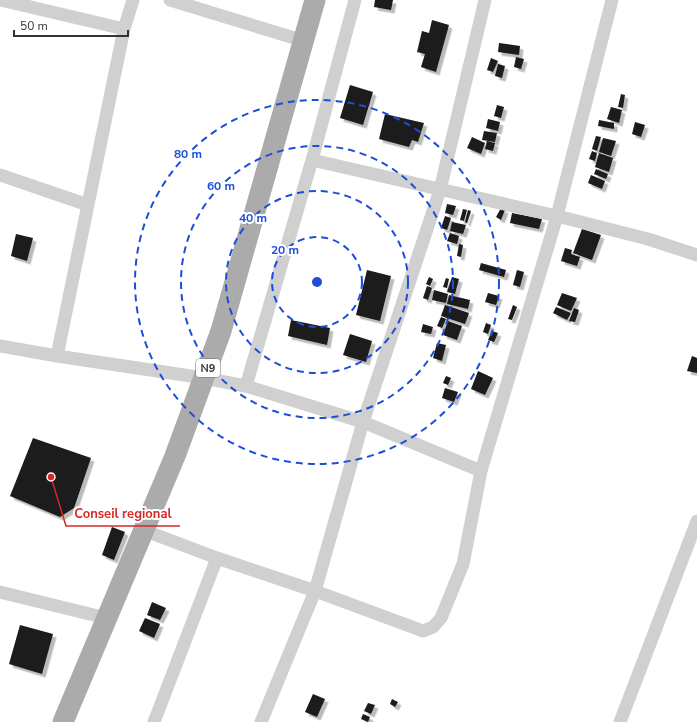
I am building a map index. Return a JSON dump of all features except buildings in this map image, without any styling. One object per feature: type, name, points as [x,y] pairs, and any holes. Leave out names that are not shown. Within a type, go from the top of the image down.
[{"type":"main road","name":"N9","points":[[62,722],[175,456],[204,378],[223,323],[315,0]]},
{"type":"street","points":[[1,0],[124,29]]},
{"type":"street","points":[[57,356],[124,29],[133,0]]},
{"type":"street","points":[[170,0],[304,40]]},
{"type":"street","points":[[246,386],[312,160],[355,0]]},
{"type":"street","points":[[261,722],[315,591],[364,422],[440,190],[485,0]]},
{"type":"street","points":[[143,530],[423,631],[433,627],[441,618],[463,564],[481,471],[557,216],[612,0]]},
{"type":"street","points":[[312,160],[557,216],[648,239],[697,255]]},
{"type":"street","points":[[0,175],[88,205]]},
{"type":"street","points":[[0,346],[246,386],[364,422],[481,471]]},
{"type":"street","points":[[620,722],[697,521]]},
{"type":"street","points":[[154,722],[218,558]]},
{"type":"street","points":[[0,592],[106,618]]},
{"type":"place","name":"Conseil regional","points":[[51,477]]}]
